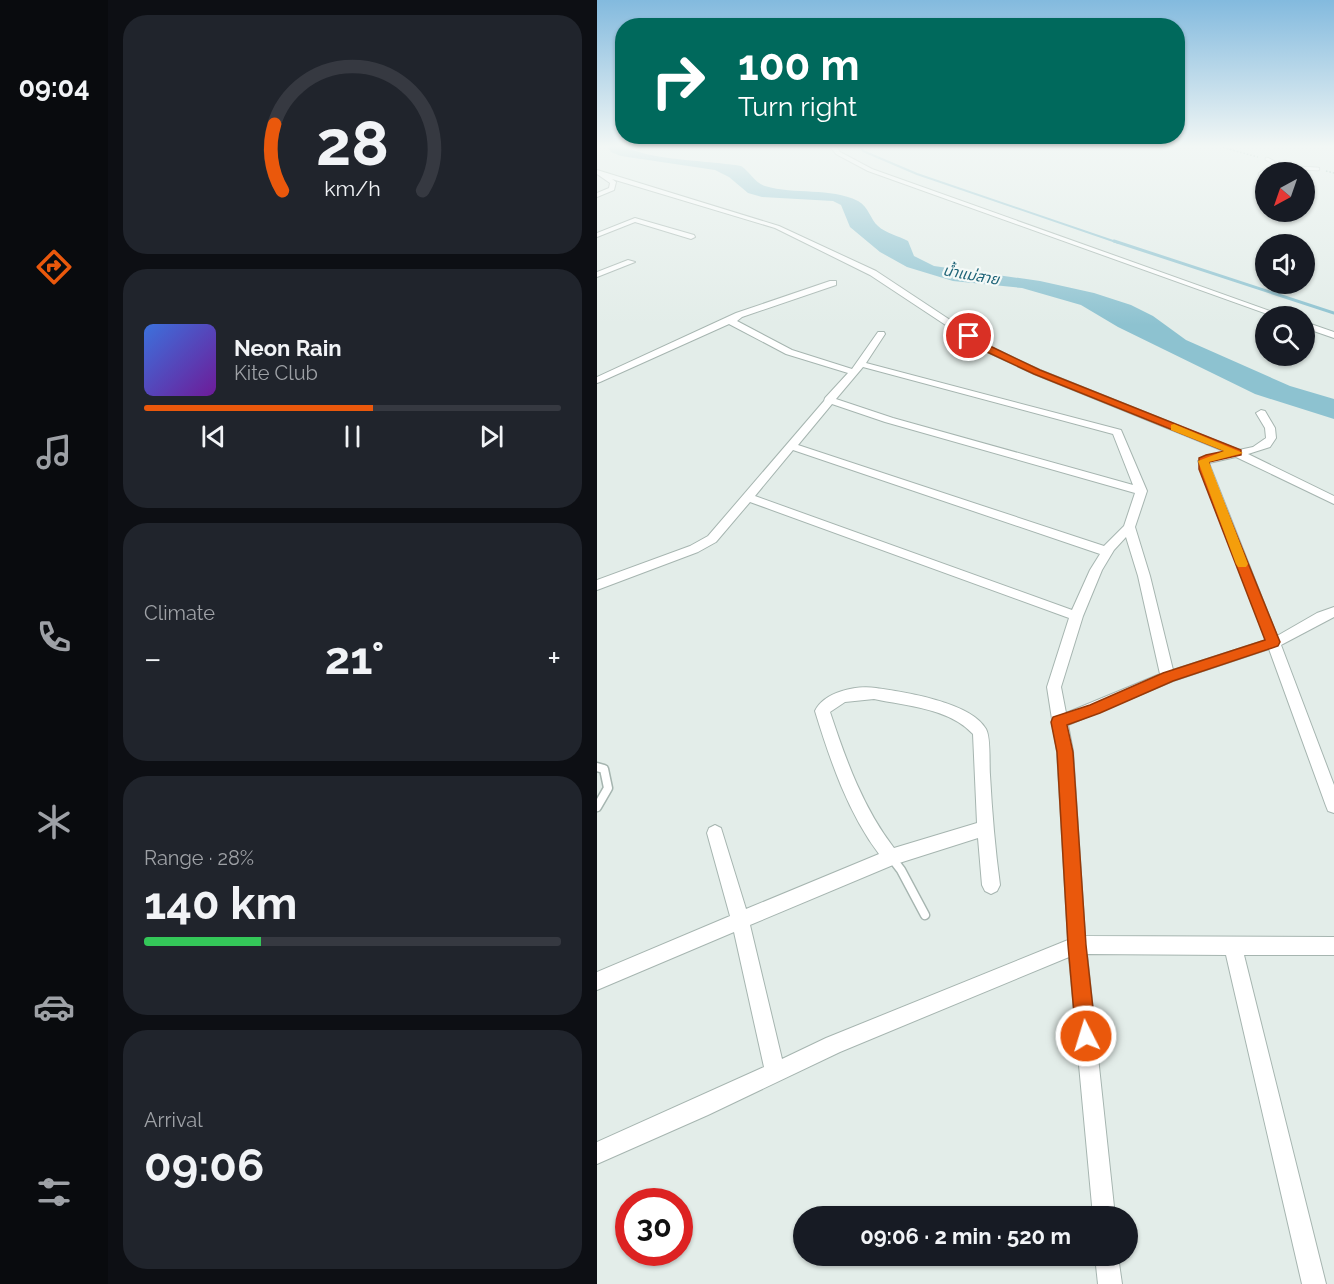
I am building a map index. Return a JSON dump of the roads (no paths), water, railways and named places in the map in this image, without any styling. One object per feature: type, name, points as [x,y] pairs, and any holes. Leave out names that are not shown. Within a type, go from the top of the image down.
[{"type":"street","points":[[703,205],[777,227],[873,273],[989,349],[1037,372],[1237,453],[1334,500]]},
{"type":"street","points":[[968,205],[1255,307]]},
{"type":"street","points":[[597,235],[635,220],[663,231],[691,237]]},
{"type":"street","points":[[597,274],[631,262]]},
{"type":"street","points":[[599,378],[733,319],[833,283]]},
{"type":"street","points":[[733,319],[732,322],[738,326],[789,352],[1117,432],[1141,491],[1129,527],[1096,570],[1076,616],[1054,687],[1065,752],[1077,945],[1103,1206]]},
{"type":"street","points":[[1315,328],[1334,335]]},
{"type":"street","points":[[597,585],[694,549],[712,540],[857,368],[881,333]]},
{"type":"street","points":[[828,400],[889,420],[1141,491]]},
{"type":"street","points":[[1261,413],[1271,432],[1270,441],[1253,452],[1209,457],[1203,461],[1334,806]]},
{"type":"street","points":[[791,446],[1108,552]]},
{"type":"street","points":[[748,497],[1076,616]]},
{"type":"street","points":[[1129,527],[1145,576],[1168,677]]},
{"type":"street","points":[[1059,722],[1168,677],[1285,639],[1322,616],[1334,612]]},
{"type":"street","points":[[891,857],[867,824],[822,711],[828,704],[862,693],[875,693],[960,714],[976,724],[980,732],[985,828],[991,885]]},
{"type":"street","points":[[597,981],[891,857],[985,828]]},
{"type":"street","points":[[715,833],[740,919],[775,1072]]},
{"type":"street","points":[[597,1154],[701,1108],[833,1045],[1077,945],[1334,946]]},
{"type":"street","points":[[1233,945],[1314,1284]]},
{"type":"street","points":[[1108,1266],[1110,1284]]},
{"type":"lane","points":[[597,767],[604,769],[608,788],[597,807]]},
{"type":"lane","points":[[891,857],[901,870],[925,915]]},
{"type":"water","name":"น้ำแม่สาย","points":[[841,205],[863,205],[875,223],[888,233],[908,241],[914,256],[934,266],[1040,281],[1094,293],[1131,305],[1153,316],[1186,340],[1290,386],[1334,399],[1334,419],[1255,394],[1118,327],[1081,305],[1022,288],[953,281],[907,267],[880,252],[850,227]]},
{"type":"waterway","points":[[1008,205],[1119,243]]},
{"type":"waterway","points":[[1114,241],[1334,313]]}]
